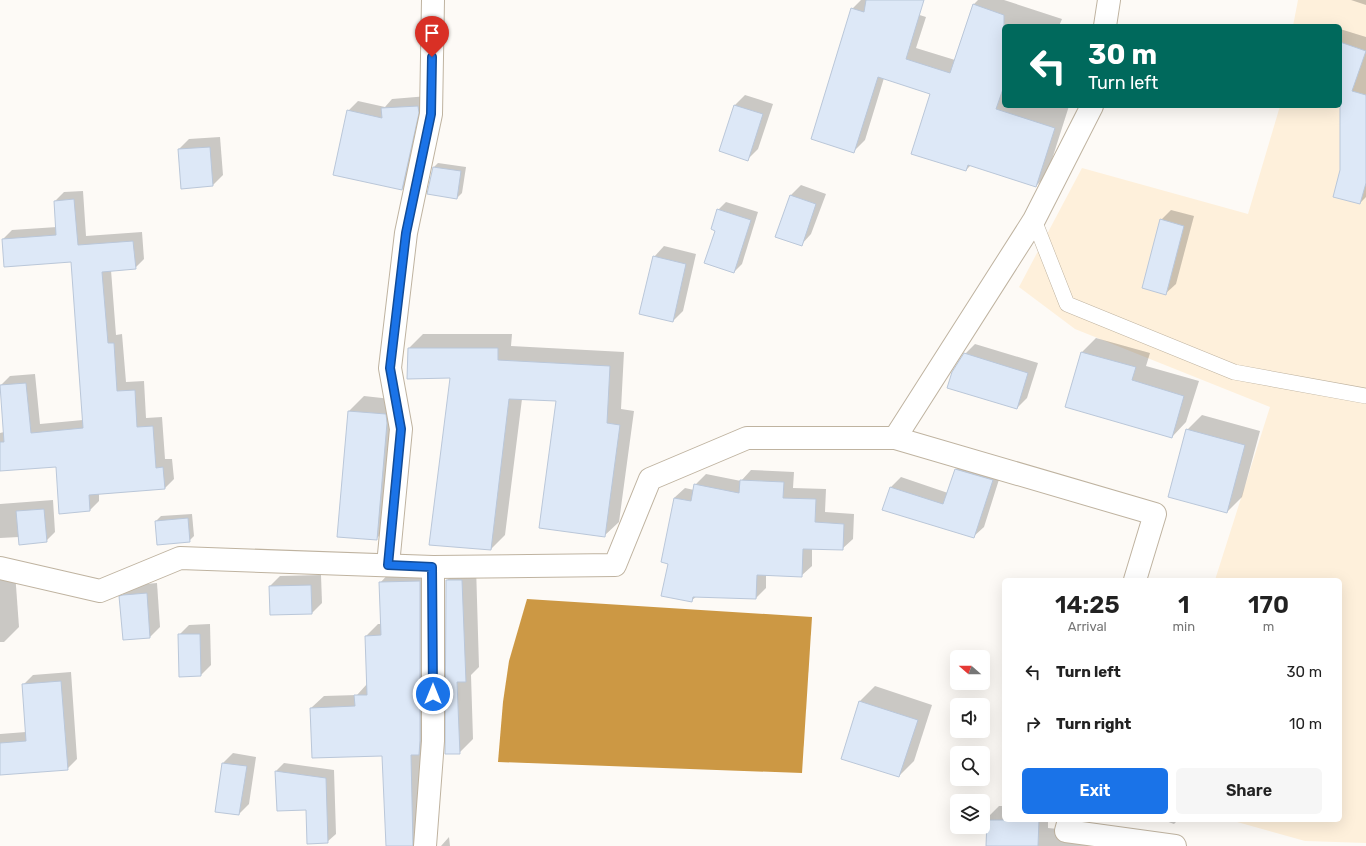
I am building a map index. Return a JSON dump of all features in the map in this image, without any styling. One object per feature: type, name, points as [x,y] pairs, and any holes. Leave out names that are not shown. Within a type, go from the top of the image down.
[{"type":"street","points":[[388,565],[401,429],[390,368],[406,233],[431,114],[433,0]]},
{"type":"street","points":[[1105,24],[1108,0]]},
{"type":"street","points":[[895,438],[1034,220],[1091,108]]},
{"type":"street","points":[[0,568],[100,591],[180,558],[432,567],[615,565],[650,479],[747,438],[895,438],[1155,514],[1136,578]]},
{"type":"street","points":[[425,846],[433,742],[432,567]]},
{"type":"street","points":[[1068,822],[1066,831],[1175,846]]},
{"type":"lane","points":[[1034,220],[1067,304],[1234,372],[1366,396]]},
{"type":"shaded area","points":[[1298,0],[1366,0],[1366,843],[1305,841],[1237,822],[1342,822],[1342,578],[1216,578],[1270,407],[1075,329],[1019,287],[1082,168],[1248,214],[1279,108],[1342,108],[1342,24],[1293,24]]},
{"type":"shaded area","points":[[527,599],[812,617],[802,773],[498,762],[503,702],[509,661]]},
{"type":"building","points":[[866,0],[924,0],[906,59],[950,73],[973,4],[1004,15],[1004,24],[1002,24],[1002,92],[996,109],[1055,128],[1036,187],[968,165],[966,171],[911,154],[930,94],[878,77],[854,153],[811,139],[851,8],[864,12]]},
{"type":"building","points":[[1342,43],[1366,51],[1352,91],[1366,95],[1366,183],[1360,204],[1333,197],[1340,170]]},
{"type":"building","points":[[734,105],[763,114],[748,161],[719,151]]},
{"type":"building","points":[[418,106],[419,113],[402,190],[333,175],[347,110],[382,118],[381,108]]},
{"type":"building","points":[[210,147],[213,186],[181,189],[178,149]]},
{"type":"building","points":[[433,167],[461,171],[457,199],[427,194]]},
{"type":"building","points":[[790,195],[816,204],[802,246],[775,237]]},
{"type":"building","points":[[74,199],[78,245],[133,241],[136,269],[102,272],[108,343],[114,343],[117,391],[135,390],[137,427],[153,426],[156,468],[163,467],[165,489],[89,495],[90,511],[59,514],[56,467],[0,471],[0,442],[4,442],[0,385],[26,383],[31,433],[83,428],[71,262],[4,267],[2,239],[56,235],[54,201]]},
{"type":"building","points":[[717,209],[751,220],[734,273],[704,263],[715,231],[711,229]]},
{"type":"building","points":[[1160,219],[1184,226],[1166,295],[1142,288]]},
{"type":"building","points":[[653,256],[686,264],[673,322],[639,314]]},
{"type":"building","points":[[408,348],[498,348],[498,360],[610,366],[607,423],[620,425],[605,537],[539,528],[556,401],[509,399],[491,550],[429,545],[450,378],[407,379]]},
{"type":"building","points":[[1081,352],[1136,367],[1132,380],[1184,396],[1172,438],[1065,407]]},
{"type":"building","points":[[964,353],[1028,373],[1017,409],[947,388],[952,372]]},
{"type":"building","points":[[348,411],[386,414],[387,423],[377,540],[337,537]]},
{"type":"building","points":[[1186,429],[1245,445],[1227,513],[1168,497]]},
{"type":"building","points":[[955,469],[993,480],[974,538],[882,510],[890,487],[943,504]]},
{"type":"building","points":[[740,480],[784,482],[783,498],[816,499],[815,522],[844,524],[843,550],[803,549],[802,577],[757,575],[756,599],[693,597],[692,602],[661,596],[668,564],[661,562],[674,498],[691,501],[694,484],[739,493]]},
{"type":"building","points":[[44,509],[47,542],[19,545],[16,511]]},
{"type":"building","points":[[188,518],[190,542],[157,545],[155,521]]},
{"type":"building","points":[[446,580],[462,580],[466,682],[457,682],[460,754],[445,754]]},
{"type":"building","points":[[420,581],[420,741],[419,755],[411,755],[413,846],[386,846],[382,756],[312,758],[310,708],[355,706],[354,695],[367,695],[365,636],[381,635],[379,582]]},
{"type":"building","points":[[311,585],[312,614],[270,615],[269,586]]},
{"type":"building","points":[[147,593],[150,638],[123,640],[119,596]]},
{"type":"building","points":[[178,634],[200,634],[201,676],[179,677]]},
{"type":"building","points":[[61,681],[68,770],[0,775],[0,743],[26,741],[22,684]]},
{"type":"building","points":[[859,701],[918,720],[899,777],[841,759]]},
{"type":"building","points":[[222,763],[247,766],[239,815],[215,812]]},
{"type":"building","points":[[275,771],[326,778],[328,843],[307,844],[306,810],[277,811]]},
{"type":"building","points":[[990,820],[1002,820],[1002,822],[1039,822],[1038,846],[986,846],[986,834],[990,834]]},
{"type":"route","points":[[432,57],[431,114],[406,233],[390,368],[401,429],[388,565],[432,567],[433,694]]}]
